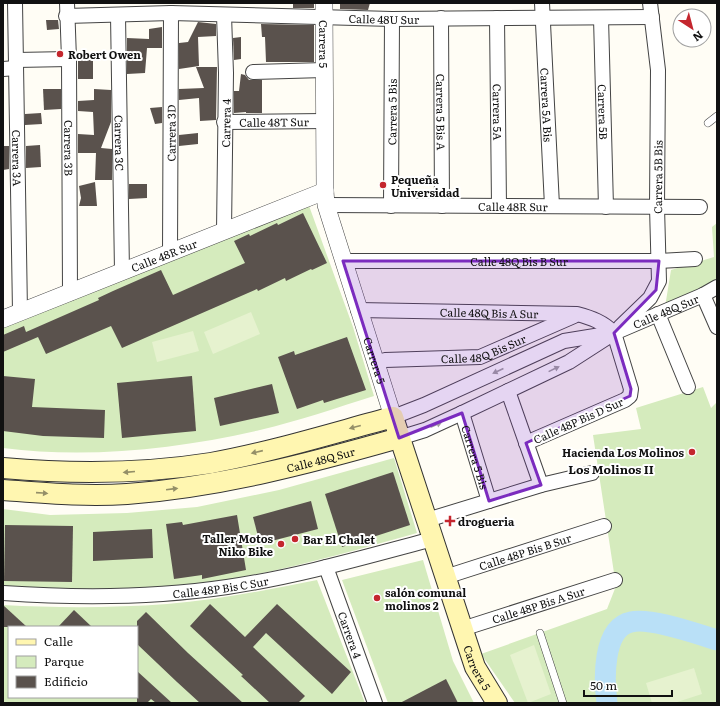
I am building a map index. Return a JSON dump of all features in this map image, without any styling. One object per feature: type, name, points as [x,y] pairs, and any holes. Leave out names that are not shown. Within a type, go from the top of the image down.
[{"type":"main road","name":"Carrera 5","points":[[393,417],[475,668],[497,703]]},
{"type":"main road","name":"Calle 48Q Sur","points":[[3,468],[76,473],[113,473],[211,463],[284,446],[393,417]]},
{"type":"main road","name":"Calle 48Q Sur","points":[[3,490],[79,495],[126,494],[188,487],[292,466],[400,438]]},
{"type":"street","name":"Carrera 3A","points":[[14,3],[12,66],[20,312]]},
{"type":"street","name":"Carrera 5A Bis","points":[[542,3],[552,206]]},
{"type":"street","name":"Calle 48U Sur","points":[[66,10],[118,15],[171,13],[224,15],[324,10],[392,19],[601,18],[651,10]]},
{"type":"street","name":"Carrera 3B","points":[[66,10],[69,59],[70,293]]},
{"type":"street","name":"Carrera 5","points":[[324,10],[325,198],[358,310],[393,417]]},
{"type":"street","name":"Carrera 5B Bis","points":[[614,333],[644,305],[656,290],[659,281],[657,207],[658,70],[651,10]]},
{"type":"street","name":"Carrera 3D","points":[[170,252],[171,13]]},
{"type":"street","name":"Carrera 3C","points":[[118,15],[122,272]]},
{"type":"street","name":"Carrera 4","points":[[224,15],[226,73],[224,122],[224,231]]},
{"type":"street","name":"Carrera 5 Bis A","points":[[441,18],[442,206]]},
{"type":"street","name":"Carrera 5A","points":[[497,18],[499,206]]},
{"type":"street","name":"Carrera 5B","points":[[601,18],[606,207]]},
{"type":"street","name":"Carrera 5 Bis","points":[[392,19],[392,206]]},
{"type":"street","points":[[12,66],[69,59]]},
{"type":"street","points":[[253,72],[324,70]]},
{"type":"street","name":"Calle 48T Sur","points":[[224,122],[325,120]]},
{"type":"street","name":"Calle 48R Sur","points":[[3,319],[224,231],[325,198],[392,206],[700,207]]},
{"type":"street","name":"Calle 48Q Bis B Sur","points":[[343,261],[659,261],[695,258]]},
{"type":"street","name":"Calle 48Q Sur","points":[[400,438],[425,430],[462,413],[568,362],[614,333],[703,295],[717,287]]},
{"type":"street","points":[[703,295],[717,326]]},
{"type":"street","name":"Calle 48Q Bis A Sur","points":[[358,310],[577,314],[600,322],[614,333]]},
{"type":"street","name":"Calle 48Q Bis Sur","points":[[385,360],[480,357],[577,314]]},
{"type":"street","points":[[658,314],[688,387]]},
{"type":"street","name":"Calle 48Q Sur","points":[[393,417],[564,342],[614,333]]},
{"type":"street","name":"Calle 48P Bis D Sur","points":[[526,443],[625,400],[630,396],[631,389],[614,333]]},
{"type":"street","points":[[508,391],[541,485]]},
{"type":"street","name":"Carrera 5 Bis","points":[[462,413],[489,501]]},
{"type":"street","points":[[427,520],[541,485],[592,473]]},
{"type":"street","name":"Calle 48P Bis B Sur","points":[[445,577],[604,526]]},
{"type":"street","name":"Calle 48P Bis C Sur","points":[[3,593],[71,596],[168,594],[226,587],[268,580],[326,567],[433,539]]},
{"type":"street","name":"Carrera 4","points":[[326,567],[375,703]]},
{"type":"street","name":"Calle 48P Bis A Sur","points":[[462,629],[614,580]]},
{"type":"lane","points":[[708,122],[717,116]]},
{"type":"lane","points":[[540,633],[563,703]]},
{"type":"highlighted area","points":[[343,261],[659,261],[656,290],[614,333],[631,389],[630,396],[526,443],[541,485],[489,501],[462,413],[399,438]]},
{"type":"green space","points":[[308,203],[353,327],[374,396],[260,430],[229,437],[165,447],[100,452],[35,451],[3,448],[3,328]]},
{"type":"green space","points":[[717,223],[717,279],[665,307],[671,270],[714,257],[712,227]]},
{"type":"green space","points":[[251,312],[260,334],[213,354],[204,332]]},
{"type":"green space","points":[[193,331],[199,351],[157,362],[152,342]]},
{"type":"green space","points":[[703,387],[711,408],[717,402],[717,703],[515,703],[481,654],[607,609],[616,586],[593,435],[641,429],[636,408]]},
{"type":"green space","points":[[394,458],[417,533],[297,565],[249,576],[197,584],[142,588],[3,589],[3,509],[50,515],[127,513],[197,507],[279,490]]},
{"type":"green space","points":[[423,560],[453,661],[474,703],[388,703],[342,580]]},
{"type":"green space","points":[[317,580],[365,703],[3,703],[3,605],[85,607],[167,604],[261,591]]},
{"type":"green space","points":[[534,645],[551,694],[528,703],[510,655]]},
{"type":"green space","points":[[694,668],[702,694],[674,703],[652,703],[646,683]]},
{"type":"building","points":[[293,3],[314,3],[314,8],[293,8]]},
{"type":"building","points":[[340,3],[370,3],[368,10],[340,9]]},
{"type":"building","points":[[46,20],[58,20],[59,29],[47,30]]},
{"type":"building","points":[[198,22],[216,24],[216,36],[198,37],[199,66],[179,69],[179,43],[188,42]]},
{"type":"building","points":[[261,24],[314,25],[314,62],[266,62],[265,37],[262,37]]},
{"type":"building","points":[[162,27],[162,48],[147,48],[145,73],[127,74],[127,38],[149,39],[149,29]]},
{"type":"building","points":[[241,37],[241,59],[234,60],[233,38]]},
{"type":"building","points":[[93,59],[93,79],[78,79],[78,60]]},
{"type":"building","points":[[196,67],[217,67],[216,120],[200,121],[199,98],[179,100],[179,89],[204,88]]},
{"type":"building","points":[[241,74],[245,75],[249,80],[262,80],[262,113],[234,113],[234,91],[239,91]]},
{"type":"building","points":[[43,89],[61,89],[61,109],[44,110]]},
{"type":"building","points":[[94,89],[111,90],[111,122],[101,148],[112,149],[112,180],[95,180],[96,153],[78,153],[78,134],[94,135],[93,112],[78,111],[78,101],[94,100]]},
{"type":"building","points":[[162,107],[162,123],[155,124],[150,108]]},
{"type":"building","points":[[41,113],[42,124],[25,125],[25,114]]},
{"type":"building","points":[[198,133],[198,144],[179,146],[179,135]]},
{"type":"building","points":[[40,145],[41,167],[26,168],[26,146]]},
{"type":"building","points":[[3,146],[9,146],[9,169],[3,170]]},
{"type":"building","points":[[95,182],[97,206],[79,206],[81,198],[79,186]]},
{"type":"building","points":[[129,184],[147,184],[147,198],[129,199]]},
{"type":"building","points":[[303,213],[327,263],[312,270],[311,269],[286,281],[285,278],[258,291],[257,289],[122,348],[111,326],[46,354],[38,337],[3,352],[3,335],[24,326],[26,332],[99,300],[98,298],[161,270],[173,295],[245,263],[234,241],[249,234],[250,236],[277,223],[278,225]]},
{"type":"building","points":[[347,337],[366,390],[324,403],[323,400],[297,409],[278,357],[294,351],[295,355]]},
{"type":"building","points":[[3,376],[35,379],[32,407],[105,410],[104,438],[43,436],[3,431]]},
{"type":"building","points":[[192,376],[196,431],[122,438],[117,383]]},
{"type":"building","points":[[272,384],[279,413],[220,426],[214,398]]},
{"type":"building","points":[[393,472],[410,525],[342,547],[325,494]]},
{"type":"building","points":[[311,501],[318,529],[260,544],[253,517]]},
{"type":"building","points":[[237,515],[246,570],[202,579],[202,575],[174,579],[166,524],[182,522],[183,525]]},
{"type":"building","points":[[5,525],[73,526],[72,582],[4,581]]},
{"type":"building","points":[[152,529],[153,558],[93,561],[93,532]]},
{"type":"building","points":[[210,604],[245,637],[277,604],[351,672],[332,694],[266,633],[253,647],[305,696],[298,703],[270,703],[241,676],[243,675],[190,626]]},
{"type":"building","points":[[3,605],[26,626],[8,626],[3,627]]},
{"type":"building","points":[[74,610],[91,626],[59,626]]},
{"type":"building","points":[[146,612],[243,703],[200,703],[138,645],[137,621]]},
{"type":"building","points":[[138,672],[172,703],[156,703],[151,699],[147,703],[137,703]]},
{"type":"building","points":[[446,679],[458,703],[400,703]]},
{"type":"waterway","points":[[607,703],[605,682],[607,656],[610,644],[615,634],[622,626],[631,622],[650,622],[674,627],[717,640]]},
{"type":"place","name":"Robert Owen","points":[[60,54]]},
{"type":"place","name":"Pequeña Universidad","points":[[383,185]]},
{"type":"place","name":"Hacienda Los Molinos","points":[[692,452]]},
{"type":"place","name":"drogueria","points":[[450,521]]},
{"type":"place","name":"Bar El Chalet","points":[[295,539]]},
{"type":"place","name":"Taller Motos Niko Bike","points":[[281,544]]},
{"type":"place","name":"salón comunal molinos 2","points":[[377,598]]},
{"type":"district","name":"Los Molinos II","points":[[611,469]]}]
